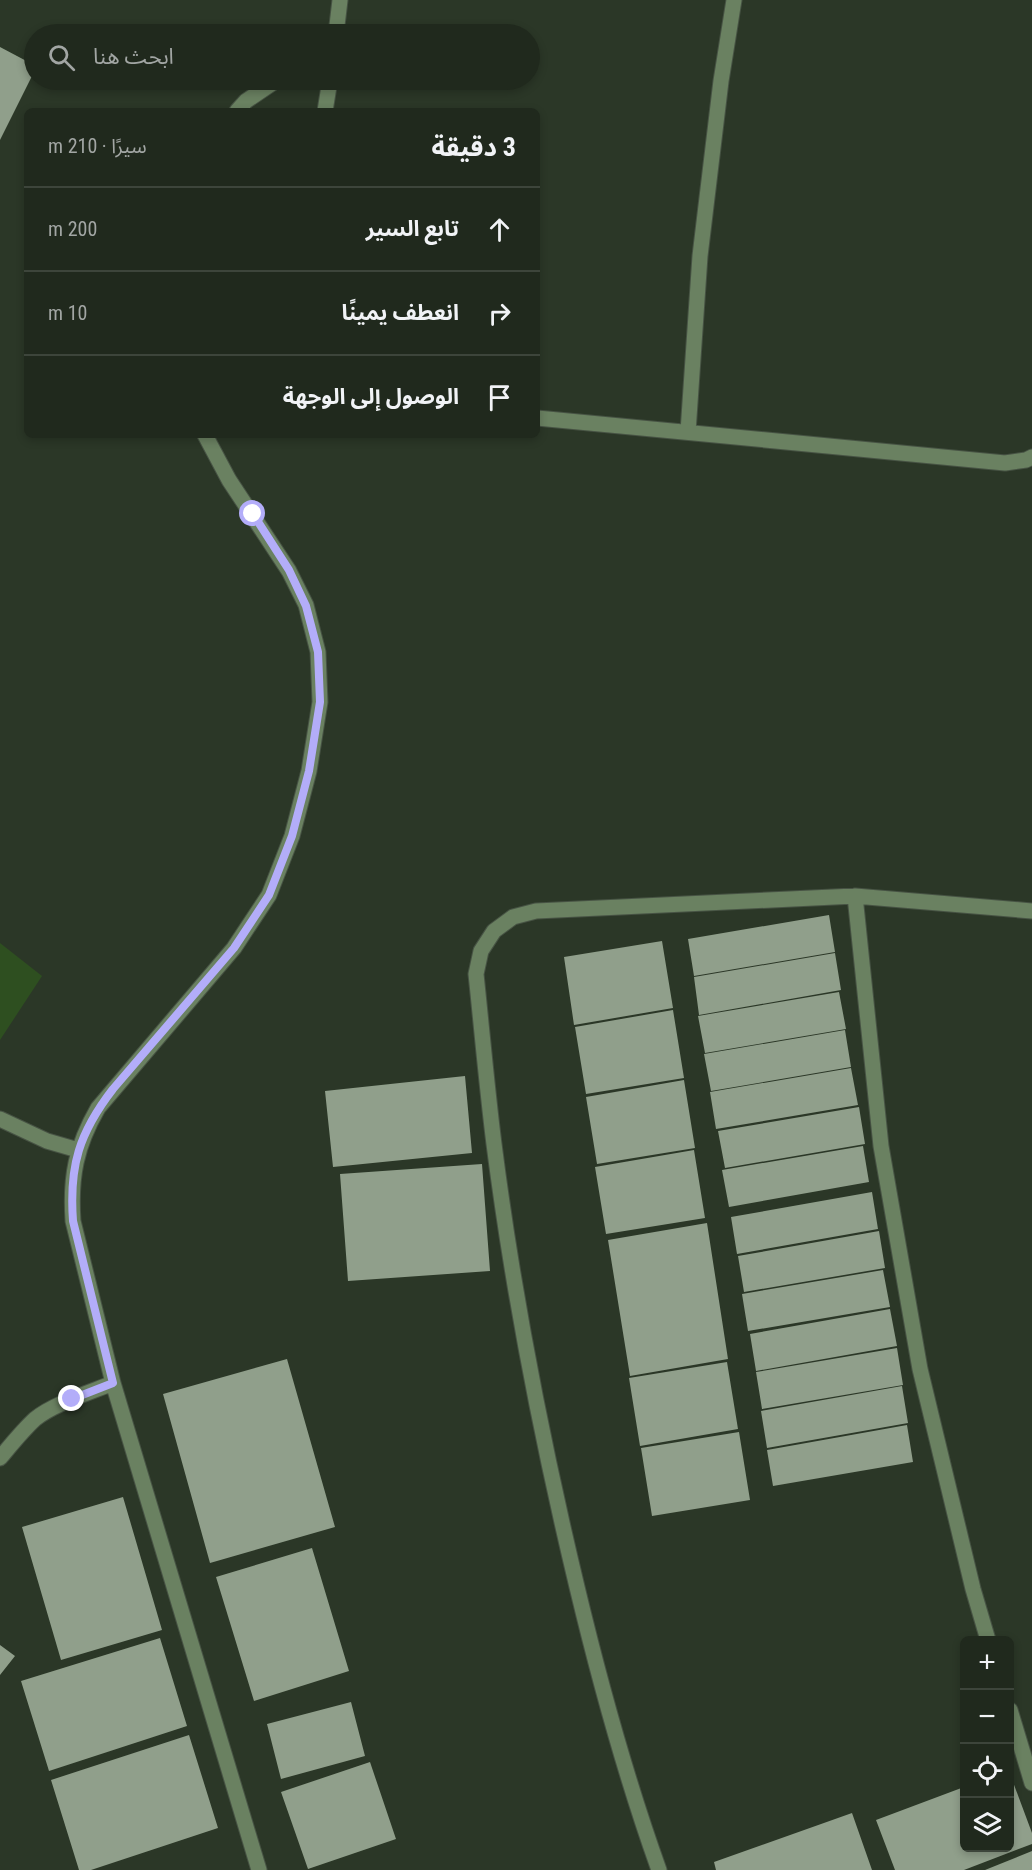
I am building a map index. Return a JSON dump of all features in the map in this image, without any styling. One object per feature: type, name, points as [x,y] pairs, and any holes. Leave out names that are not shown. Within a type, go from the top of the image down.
[{"type":"street","points":[[337,24],[340,0]]},
{"type":"street","points":[[688,432],[700,256],[721,81],[734,0]]},
{"type":"street","points":[[240,108],[262,90]]},
{"type":"street","points":[[326,108],[329,90]]},
{"type":"street","points":[[540,418],[1005,464],[1032,457]]},
{"type":"street","points":[[207,438],[229,480],[289,570],[306,606],[318,652],[320,702],[309,771],[292,836],[269,895],[234,948],[98,1108],[86,1128],[78,1150],[71,1198],[73,1221],[113,1383],[259,1870]]},
{"type":"street","points":[[855,896],[881,1146],[916,1346],[973,1589],[987,1636]]},
{"type":"street","points":[[659,1870],[638,1811],[591,1647],[549,1470],[519,1314],[494,1144],[476,974],[481,951],[494,932],[513,917],[536,911],[855,896],[1032,911]]},
{"type":"street","points":[[0,1119],[47,1141],[78,1150]]},
{"type":"street","points":[[0,1458],[37,1418],[72,1399],[113,1383]]},
{"type":"street","points":[[1014,1723],[1032,1784]]},
{"type":"green space","points":[[0,943],[42,976],[0,1040]]},
{"type":"building","points":[[0,47],[24,60],[25,90],[0,140]]},
{"type":"building","points":[[829,915],[835,952],[694,976],[688,939]]},
{"type":"building","points":[[662,941],[673,1008],[574,1025],[564,957]]},
{"type":"building","points":[[835,953],[841,990],[699,1015],[694,977]]},
{"type":"building","points":[[839,992],[846,1029],[705,1053],[698,1016]]},
{"type":"building","points":[[673,1010],[684,1078],[586,1094],[575,1027]]},
{"type":"building","points":[[845,1030],[851,1067],[711,1091],[704,1054]]},
{"type":"building","points":[[851,1068],[858,1105],[716,1129],[710,1092]]},
{"type":"building","points":[[465,1076],[472,1153],[333,1167],[325,1091]]},
{"type":"building","points":[[684,1080],[695,1148],[597,1164],[586,1097]]},
{"type":"building","points":[[859,1107],[865,1144],[725,1168],[718,1131]]},
{"type":"building","points":[[863,1146],[869,1182],[729,1207],[722,1170]]},
{"type":"building","points":[[694,1150],[705,1218],[606,1234],[595,1167]]},
{"type":"building","points":[[482,1164],[490,1271],[348,1281],[340,1174]]},
{"type":"building","points":[[872,1192],[878,1229],[737,1254],[731,1217]]},
{"type":"building","points":[[707,1223],[728,1359],[630,1376],[608,1240]]},
{"type":"building","points":[[879,1231],[885,1268],[744,1292],[738,1256]]},
{"type":"building","points":[[883,1270],[890,1307],[748,1331],[742,1294]]},
{"type":"building","points":[[890,1309],[897,1346],[756,1371],[750,1334]]},
{"type":"building","points":[[897,1348],[903,1385],[762,1409],[756,1372]]},
{"type":"building","points":[[287,1359],[335,1527],[210,1563],[163,1394]]},
{"type":"building","points":[[727,1362],[738,1429],[640,1446],[629,1378]]},
{"type":"building","points":[[902,1386],[908,1423],[767,1448],[761,1411]]},
{"type":"building","points":[[907,1425],[913,1462],[773,1486],[767,1450]]},
{"type":"building","points":[[739,1432],[750,1500],[652,1516],[641,1448]]},
{"type":"building","points":[[123,1497],[162,1630],[61,1660],[22,1527]]},
{"type":"building","points":[[312,1548],[349,1671],[254,1701],[216,1577]]},
{"type":"building","points":[[160,1638],[187,1726],[49,1771],[21,1681]]},
{"type":"building","points":[[0,1645],[15,1656],[0,1675]]},
{"type":"building","points":[[351,1702],[365,1756],[281,1779],[267,1724]]},
{"type":"building","points":[[189,1735],[218,1828],[91,1870],[79,1870],[51,1780]]},
{"type":"building","points":[[370,1762],[396,1839],[308,1869],[281,1792]]},
{"type":"building","points":[[1014,1785],[1032,1833],[1032,1844],[1014,1851]]},
{"type":"building","points":[[960,1788],[960,1852],[1011,1852],[964,1870],[895,1870],[876,1820]]},
{"type":"building","points":[[852,1813],[872,1870],[716,1870],[714,1862]]},
{"type":"building","points":[[1032,1851],[1032,1870],[985,1870]]},
{"type":"route","points":[[72,1399],[113,1383],[73,1221],[71,1198],[73,1174],[86,1128],[113,1089],[234,948],[269,895],[292,836],[309,771],[320,702],[318,652],[306,606],[289,570],[253,514]]}]
